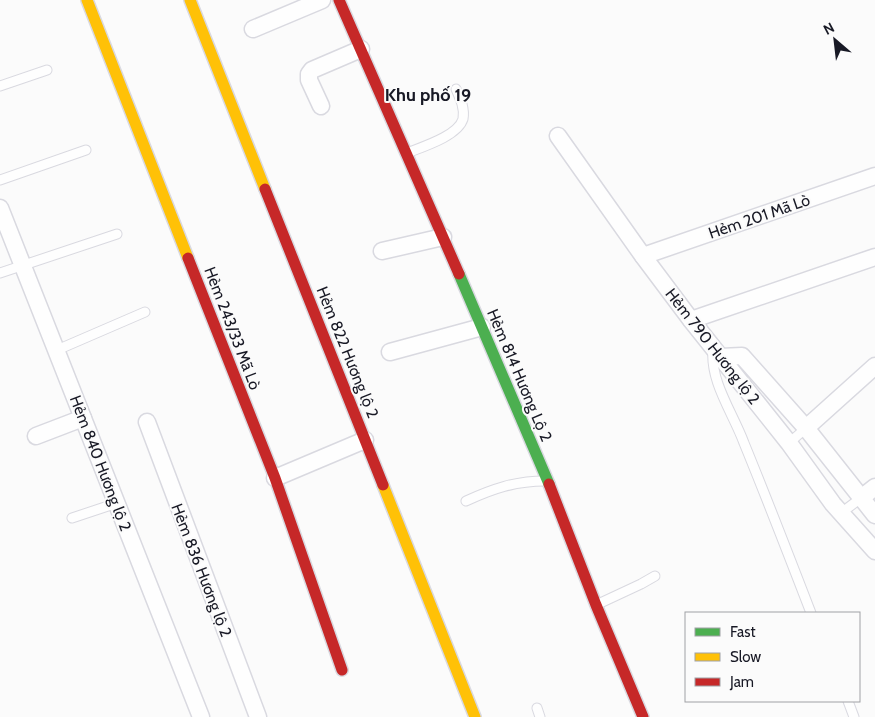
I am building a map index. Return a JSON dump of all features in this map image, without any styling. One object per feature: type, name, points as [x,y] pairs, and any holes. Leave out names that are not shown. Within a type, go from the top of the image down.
[{"type":"street","name":"Hẻm 243/33 Mã Lò","points":[[87,0],[275,478],[342,670]]},
{"type":"street","name":"Hẻm 822 Hương lộ 2","points":[[190,0],[475,717]]},
{"type":"street","points":[[253,29],[322,0]]},
{"type":"street","name":"Hẻm 814 Hương Lộ 2","points":[[339,0],[548,481],[596,606],[643,717]]},
{"type":"street","points":[[321,106],[309,80],[309,74],[312,70],[361,49]]},
{"type":"street","name":"Hẻm 790 Hương lộ 2","points":[[558,136],[691,320],[788,443],[840,513],[875,550]]},
{"type":"street","name":"Hẻm 201 Mã Lò","points":[[644,256],[875,176]]},
{"type":"street","name":"Hẻm 840 Hương lộ 2","points":[[0,208],[201,717]]},
{"type":"street","points":[[382,251],[443,237]]},
{"type":"street","points":[[691,320],[875,257]]},
{"type":"street","points":[[390,352],[482,327]]},
{"type":"street","points":[[717,353],[742,356],[806,428],[875,515]]},
{"type":"street","points":[[806,428],[875,366]]},
{"type":"street","points":[[36,436],[83,418]]},
{"type":"street","name":"Hẻm 836 Hương lộ 2","points":[[147,422],[258,717]]},
{"type":"street","points":[[275,478],[365,440]]},
{"type":"street","points":[[861,498],[875,487]]},
{"type":"lane","points":[[0,86],[47,70]]},
{"type":"lane","points":[[407,153],[454,131],[463,120],[463,106],[456,88]]},
{"type":"lane","points":[[0,180],[86,150]]},
{"type":"lane","points":[[0,273],[117,234]]},
{"type":"lane","points":[[57,350],[144,312]]},
{"type":"lane","points":[[717,353],[712,363],[719,385],[747,449],[810,612]]},
{"type":"lane","points":[[788,443],[806,428]]},
{"type":"lane","points":[[466,501],[489,490],[516,483],[548,481]]},
{"type":"lane","points":[[840,513],[861,498]]},
{"type":"lane","points":[[72,518],[117,504]]},
{"type":"lane","points":[[596,606],[655,576]]},
{"type":"lane","points":[[848,702],[854,717]]},
{"type":"traffic: fast","points":[[459,274],[549,484]]},
{"type":"traffic: slow","points":[[87,0],[188,258]]},
{"type":"traffic: slow","points":[[190,0],[265,189]]},
{"type":"traffic: slow","points":[[383,485],[475,717]]},
{"type":"traffic: jam","points":[[339,0],[459,274]]},
{"type":"traffic: jam","points":[[265,189],[383,485]]},
{"type":"traffic: jam","points":[[188,258],[275,478],[342,670]]},
{"type":"traffic: jam","points":[[549,484],[596,605],[643,717]]},
{"type":"district","name":"Khu phố 19","points":[[428,95]]}]
